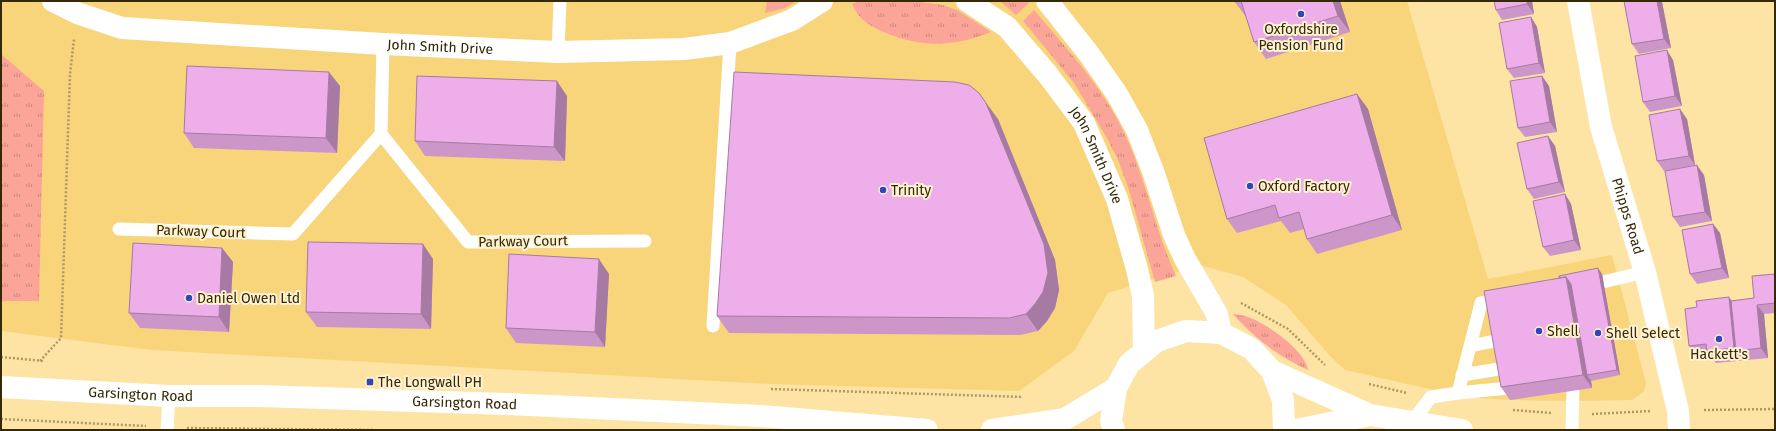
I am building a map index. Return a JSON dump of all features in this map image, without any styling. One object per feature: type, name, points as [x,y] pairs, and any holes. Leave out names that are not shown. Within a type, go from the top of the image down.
[{"type":"street","name":"John Smith Drive","points":[[53,1],[77,13],[122,28],[383,44],[558,52],[684,49],[730,43],[792,20],[822,1]]},
{"type":"street","name":"John Smith Drive","points":[[967,1],[1007,27],[1048,75],[1084,123],[1117,199],[1137,269],[1142,296],[1144,351]]},
{"type":"street","points":[[1047,1],[1089,54],[1117,94],[1138,130],[1174,235],[1185,259],[1217,314],[1221,333]]},
{"type":"street","name":"Phipps Road","points":[[1578,1],[1602,127],[1645,272],[1678,411],[1679,430]]},
{"type":"street","points":[[1114,430],[1111,421],[1116,388],[1129,364],[1156,341],[1186,331],[1221,333],[1252,349],[1272,371],[1283,400],[1284,430]]},
{"type":"street","points":[[1272,371],[1370,415],[1462,430]]},
{"type":"street","name":"Garsington Road","points":[[1,387],[169,396],[260,396],[507,404],[761,416],[927,430]]},
{"type":"street","points":[[992,430],[1066,419],[1116,388]]},
{"type":"street","points":[[1296,430],[1370,415]]},
{"type":"lane","points":[[558,52],[560,1]]},
{"type":"lane","points":[[712,326],[730,43]]},
{"type":"lane","points":[[381,134],[383,44]]},
{"type":"lane","name":"Parkway Court","points":[[119,229],[293,234],[381,134],[468,242],[645,241]]},
{"type":"lane","points":[[1603,282],[1645,272]]},
{"type":"lane","points":[[1458,393],[1481,303],[1519,297]]},
{"type":"lane","points":[[1476,324],[1489,320]]},
{"type":"lane","points":[[1470,346],[1500,340]]},
{"type":"lane","points":[[1462,375],[1505,368]]},
{"type":"lane","points":[[1412,422],[1431,397],[1508,388]]},
{"type":"lane","points":[[1572,430],[1573,390]]},
{"type":"lane","points":[[167,430],[169,396]]},
{"type":"path","points":[[62,338],[70,74],[77,13]]},
{"type":"path","points":[[1240,302],[1288,329],[1328,368]]},
{"type":"path","points":[[1,357],[48,362]]},
{"type":"path","points":[[1367,384],[1407,393]]},
{"type":"path","points":[[770,389],[1028,397]]},
{"type":"path","points":[[1699,410],[1775,408]]},
{"type":"path","points":[[1572,415],[1648,411]]},
{"type":"shaded area","points":[[1,1],[1407,1],[1488,279],[1612,255],[1646,383],[1644,391],[1632,400],[1510,400],[1478,398],[1443,392],[1345,370],[1330,356],[1286,305],[1243,277],[1200,265],[1108,293],[1074,351],[1019,391],[769,384],[152,350],[1,331]]},
{"type":"green space","points":[[767,1],[797,1],[785,8],[765,13]]},
{"type":"green space","points":[[860,1],[913,1],[943,5],[957,10],[991,32],[964,41],[938,44],[899,38],[875,28],[861,18],[852,4]]},
{"type":"green space","points":[[1000,1],[1028,1],[1029,3],[1016,15]]},
{"type":"green space","points":[[1034,10],[1086,72],[1119,123],[1141,174],[1163,243],[1176,276],[1155,282],[1129,190],[1118,160],[1107,138],[1074,83],[1023,21]]},
{"type":"green space","points":[[1,54],[44,91],[39,301],[1,301]]},
{"type":"green space","points":[[1233,314],[1256,320],[1274,331],[1293,346],[1306,363],[1308,370],[1277,353],[1258,339]]},
{"type":"building","points":[[1241,1],[1333,1],[1338,16],[1254,42]]},
{"type":"building","points":[[1494,1],[1527,1],[1527,4],[1496,10]]},
{"type":"building","points":[[1624,1],[1657,1],[1664,39],[1632,44]]},
{"type":"building","points":[[1531,17],[1539,63],[1507,69],[1499,23]]},
{"type":"building","points":[[1667,50],[1675,96],[1643,102],[1635,56]]},
{"type":"building","points":[[187,66],[329,72],[326,138],[184,133]]},
{"type":"building","name":"Trinity","points":[[734,72],[955,82],[969,85],[979,93],[986,103],[1044,244],[1048,273],[1043,292],[1035,304],[1026,314],[1009,318],[717,316]]},
{"type":"building","points":[[417,76],[557,81],[554,147],[415,141]]},
{"type":"building","points":[[1542,76],[1550,122],[1518,128],[1510,81]]},
{"type":"building","points":[[1357,94],[1392,215],[1307,239],[1299,212],[1279,218],[1275,205],[1227,219],[1204,138]]},
{"type":"building","points":[[1680,109],[1689,156],[1657,161],[1649,115]]},
{"type":"building","points":[[1548,136],[1559,182],[1527,189],[1517,143]]},
{"type":"building","points":[[1697,165],[1705,212],[1673,217],[1665,171]]},
{"type":"building","points":[[1565,194],[1574,240],[1543,247],[1533,201]]},
{"type":"building","points":[[1713,224],[1722,268],[1690,274],[1682,230]]},
{"type":"building","points":[[308,242],[423,244],[421,314],[306,312]]},
{"type":"building","points":[[133,243],[222,248],[219,317],[129,313]]},
{"type":"building","points":[[509,254],[599,259],[595,332],[506,328]]},
{"type":"building","name":"Shell Select","points":[[1598,268],[1617,370],[1587,375],[1571,284],[1566,277],[1559,278],[1559,276]]},
{"type":"building","points":[[1775,274],[1775,303],[1757,305],[1761,348],[1736,351],[1731,301],[1754,298],[1752,276]]},
{"type":"building","points":[[1566,277],[1583,375],[1501,387],[1484,291]]},
{"type":"building","points":[[1729,297],[1734,348],[1707,351],[1706,344],[1689,346],[1685,309],[1697,307],[1696,301]]},
{"type":"place","name":"Oxfordshire Pension Fund","points":[[1301,14]]},
{"type":"place","name":"Oxford Factory","points":[[1250,186]]},
{"type":"place","name":"Trinity","points":[[883,190]]},
{"type":"place","name":"Daniel Owen Ltd","points":[[189,298]]},
{"type":"place","name":"Shell","points":[[1539,331]]},
{"type":"place","name":"Shell Select","points":[[1598,333]]},
{"type":"place","name":"Hackett's","points":[[1719,339]]},
{"type":"place","name":"The Longwall PH","points":[[370,382]]}]
